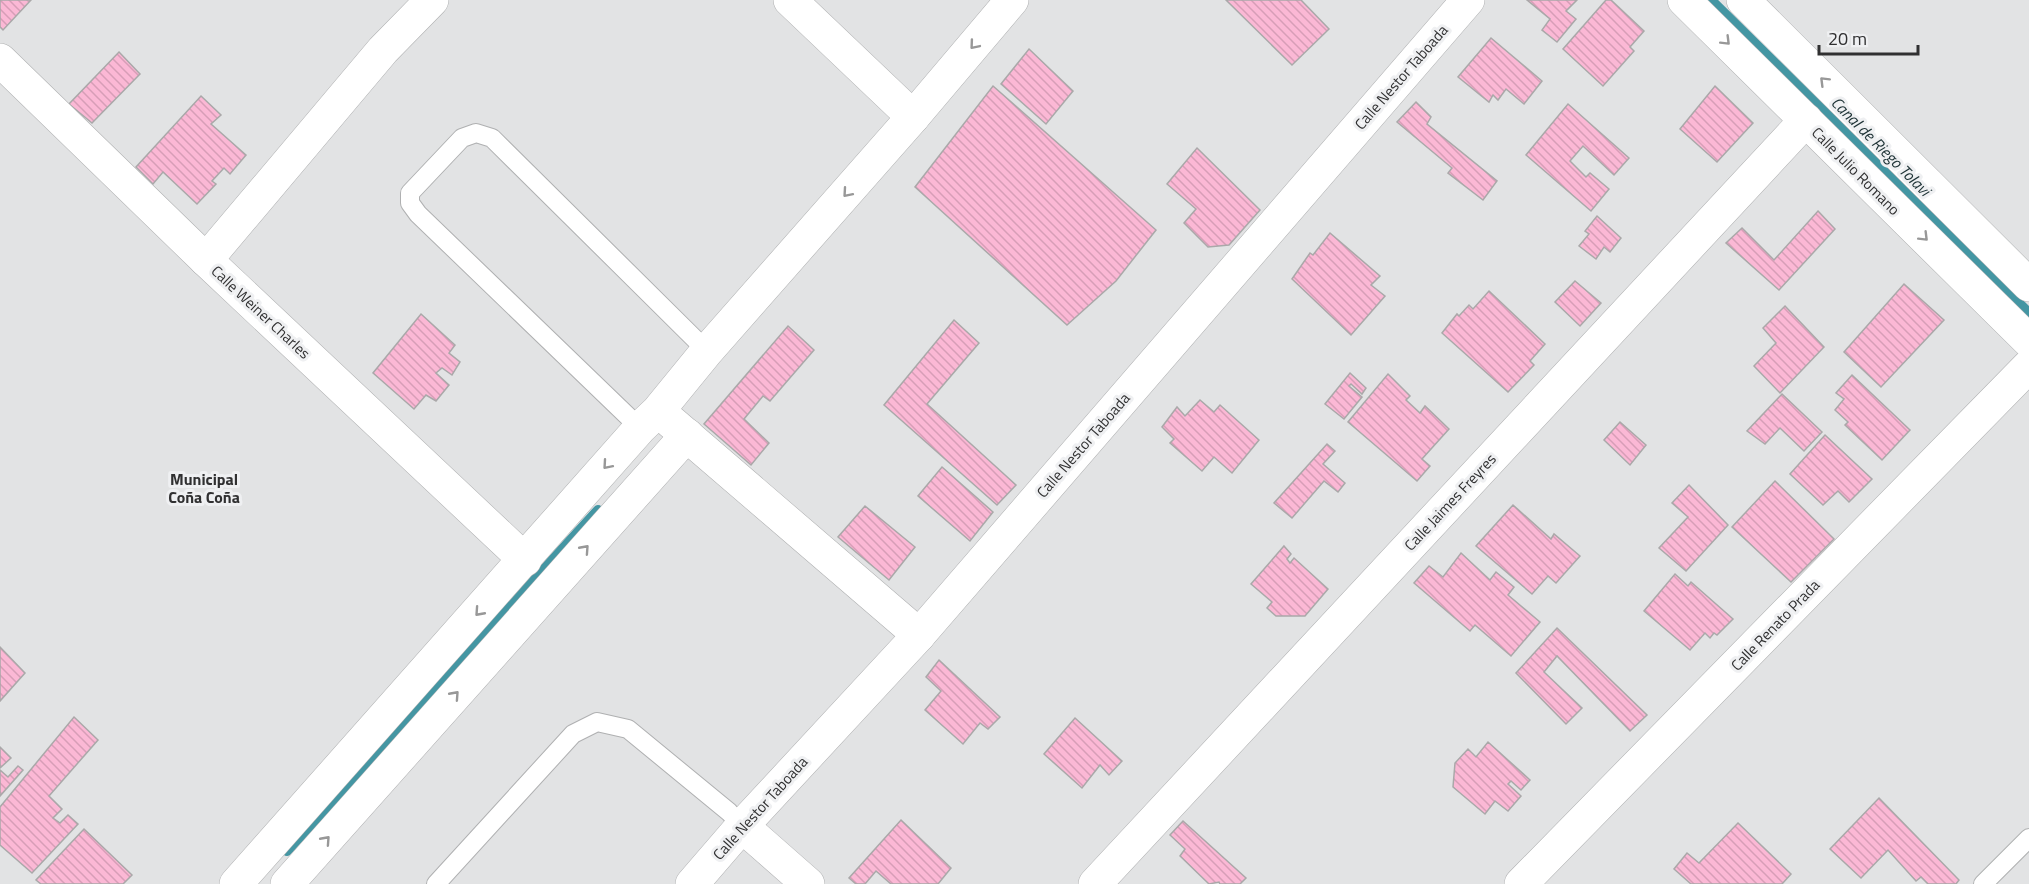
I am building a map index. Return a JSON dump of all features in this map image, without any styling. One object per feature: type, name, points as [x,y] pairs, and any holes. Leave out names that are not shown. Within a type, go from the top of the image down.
[{"type":"street","points":[[206,260],[383,50],[432,0]]},
{"type":"street","points":[[790,0],[913,117]]},
{"type":"street","points":[[236,884],[649,419],[1012,0]]},
{"type":"street","name":"Calle Nestor Taboada","points":[[692,884],[742,826],[920,635],[1468,0]]},
{"type":"street","name":"Calle Julio Romano","points":[[1684,0],[2029,341]]},
{"type":"street","points":[[1743,0],[2029,285]]},
{"type":"street","name":"Calle Weiner Charles","points":[[0,60],[206,260],[525,560]]},
{"type":"street","name":"Calle Jaimes Freyres","points":[[1095,884],[1806,120]]},
{"type":"street","name":"Calle Renato Prada","points":[[1521,884],[2029,366]]},
{"type":"street","points":[[649,419],[687,435],[920,635]]},
{"type":"street","points":[[287,884],[687,435]]},
{"type":"street","points":[[742,826],[808,884]]},
{"type":"lane","points":[[649,419],[418,213],[410,203],[410,193],[462,138],[477,133],[492,138],[707,351]]},
{"type":"lane","points":[[436,884],[573,734],[597,722],[628,729],[729,812],[742,826]]},
{"type":"lane","points":[[1983,884],[2029,838]]},
{"type":"building","points":[[0,0],[31,0],[3,30],[0,27]]},
{"type":"building","points":[[1226,0],[1301,0],[1329,29],[1292,65]]},
{"type":"building","points":[[1527,0],[1577,0],[1566,11],[1576,19],[1557,42],[1542,30],[1550,19]]},
{"type":"building","points":[[1606,0],[1611,0],[1644,31],[1630,47],[1634,51],[1603,86],[1563,49]]},
{"type":"building","points":[[1491,38],[1542,81],[1524,104],[1506,89],[1498,100],[1493,95],[1489,102],[1458,77]]},
{"type":"building","points":[[1029,49],[1073,91],[1046,124],[1001,84]]},
{"type":"building","points":[[119,52],[140,74],[92,123],[69,104]]},
{"type":"building","points":[[993,86],[1156,230],[1116,281],[1067,325],[915,187]]},
{"type":"building","points":[[1715,86],[1753,123],[1717,162],[1680,129]]},
{"type":"building","points":[[201,96],[221,115],[211,124],[246,155],[230,174],[224,168],[212,181],[216,184],[197,204],[163,172],[153,184],[136,167]]},
{"type":"building","points":[[1416,102],[1431,117],[1427,124],[1497,181],[1483,200],[1448,173],[1452,168],[1397,122]]},
{"type":"building","points":[[1568,104],[1629,158],[1614,175],[1583,146],[1570,161],[1586,177],[1590,173],[1609,189],[1591,211],[1526,155]]},
{"type":"building","points":[[1197,148],[1260,210],[1229,245],[1208,247],[1184,223],[1196,209],[1167,184]]},
{"type":"building","points":[[1818,211],[1835,229],[1779,290],[1726,243],[1742,228],[1774,260]]},
{"type":"building","points":[[1597,216],[1621,238],[1610,252],[1604,247],[1596,259],[1579,246],[1589,234],[1585,231]]},
{"type":"building","points":[[1330,233],[1380,276],[1371,285],[1385,296],[1351,335],[1292,279],[1310,253],[1313,255]]},
{"type":"building","points":[[1575,281],[1601,303],[1580,326],[1555,302]]},
{"type":"building","points":[[1904,284],[1944,320],[1881,387],[1844,352]]},
{"type":"building","points":[[1489,291],[1545,344],[1530,361],[1534,365],[1508,392],[1442,333],[1457,314],[1459,316],[1469,305],[1473,309]]},
{"type":"building","points":[[1785,306],[1824,347],[1780,393],[1754,366],[1776,343],[1763,328]]},
{"type":"building","points":[[421,314],[455,345],[449,353],[460,362],[452,375],[442,368],[436,373],[449,385],[436,401],[426,395],[414,409],[373,373]]},
{"type":"building","points":[[954,320],[979,343],[927,404],[1016,485],[997,505],[884,405]]},
{"type":"building","points":[[788,326],[814,350],[770,401],[763,396],[744,419],[769,443],[751,465],[704,424]]},
{"type":"building","points":[[1350,373],[1366,388],[1362,394],[1351,384],[1349,386],[1362,397],[1344,419],[1325,404]]},
{"type":"building","points":[[1388,374],[1410,396],[1406,400],[1420,413],[1425,406],[1449,429],[1422,459],[1430,466],[1417,481],[1348,422]]},
{"type":"building","points":[[1852,375],[1910,430],[1882,460],[1845,425],[1848,422],[1835,410],[1844,399],[1836,393]]},
{"type":"building","points":[[1782,394],[1822,432],[1804,451],[1780,428],[1765,444],[1747,431]]},
{"type":"building","points":[[1200,400],[1214,412],[1220,405],[1259,440],[1232,473],[1214,457],[1202,471],[1170,443],[1174,439],[1162,427],[1177,407],[1185,416]]},
{"type":"building","points":[[1620,422],[1646,445],[1630,465],[1604,440]]},
{"type":"building","points":[[1825,435],[1872,479],[1849,502],[1838,491],[1823,505],[1790,474]]},
{"type":"building","points":[[1327,444],[1335,451],[1323,464],[1345,483],[1338,492],[1324,481],[1292,518],[1274,503]]},
{"type":"building","points":[[942,467],[993,512],[970,541],[918,496]]},
{"type":"building","points":[[1775,481],[1834,539],[1791,582],[1732,527]]},
{"type":"building","points":[[1689,485],[1728,525],[1686,571],[1659,548],[1688,517],[1672,503]]},
{"type":"building","points":[[1513,505],[1551,539],[1554,534],[1580,556],[1556,583],[1548,576],[1532,594],[1476,546]]},
{"type":"building","points":[[865,506],[915,547],[889,580],[838,537]]},
{"type":"building","points":[[1284,546],[1291,554],[1287,559],[1290,563],[1294,558],[1328,589],[1305,616],[1276,616],[1267,608],[1272,602],[1251,584]]},
{"type":"building","points":[[1461,553],[1490,580],[1496,572],[1514,587],[1508,595],[1540,622],[1511,656],[1475,625],[1470,631],[1414,583],[1429,566],[1443,577]]},
{"type":"building","points":[[1675,574],[1688,586],[1691,582],[1733,619],[1717,635],[1714,633],[1710,638],[1705,633],[1690,650],[1644,611]]},
{"type":"building","points":[[1557,628],[1647,715],[1630,731],[1557,656],[1544,672],[1582,708],[1566,724],[1516,673]]},
{"type":"building","points":[[0,647],[25,673],[0,701]]},
{"type":"building","points":[[939,660],[1000,717],[988,729],[980,723],[963,744],[925,710],[941,691],[926,677]]},
{"type":"building","points":[[74,717],[98,740],[49,796],[62,809],[53,818],[60,823],[68,815],[78,824],[32,873],[0,845],[0,807]]},
{"type":"building","points":[[1075,718],[1122,761],[1109,775],[1100,765],[1082,788],[1044,754]]},
{"type":"building","points":[[1488,742],[1530,780],[1521,790],[1511,781],[1508,784],[1521,796],[1508,811],[1495,801],[1485,814],[1453,787],[1455,763],[1468,749],[1476,757]]},
{"type":"building","points":[[0,747],[11,758],[0,768]]},
{"type":"building","points":[[18,766],[23,770],[0,796],[0,770],[8,777]]},
{"type":"building","points":[[1879,798],[1959,880],[1956,884],[1928,884],[1921,877],[1916,881],[1888,850],[1861,878],[1830,849]]},
{"type":"building","points":[[901,820],[951,868],[938,884],[891,884],[876,871],[865,884],[856,884],[849,878]]},
{"type":"building","points":[[1183,821],[1246,878],[1240,884],[1220,884],[1219,882],[1209,884],[1180,856],[1185,849],[1170,835]]},
{"type":"building","points":[[1738,823],[1791,874],[1782,884],[1691,884],[1674,869],[1687,853],[1699,863]]},
{"type":"building","points":[[84,829],[132,875],[123,884],[41,884],[36,880]]},
{"type":"waterway","name":"Canal de Riego Tolavi","points":[[1711,0],[2029,313]]},
{"type":"waterway","points":[[287,851],[598,510]]},
{"type":"district","name":"Municipal Coña Coña","points":[[204,488]]}]
